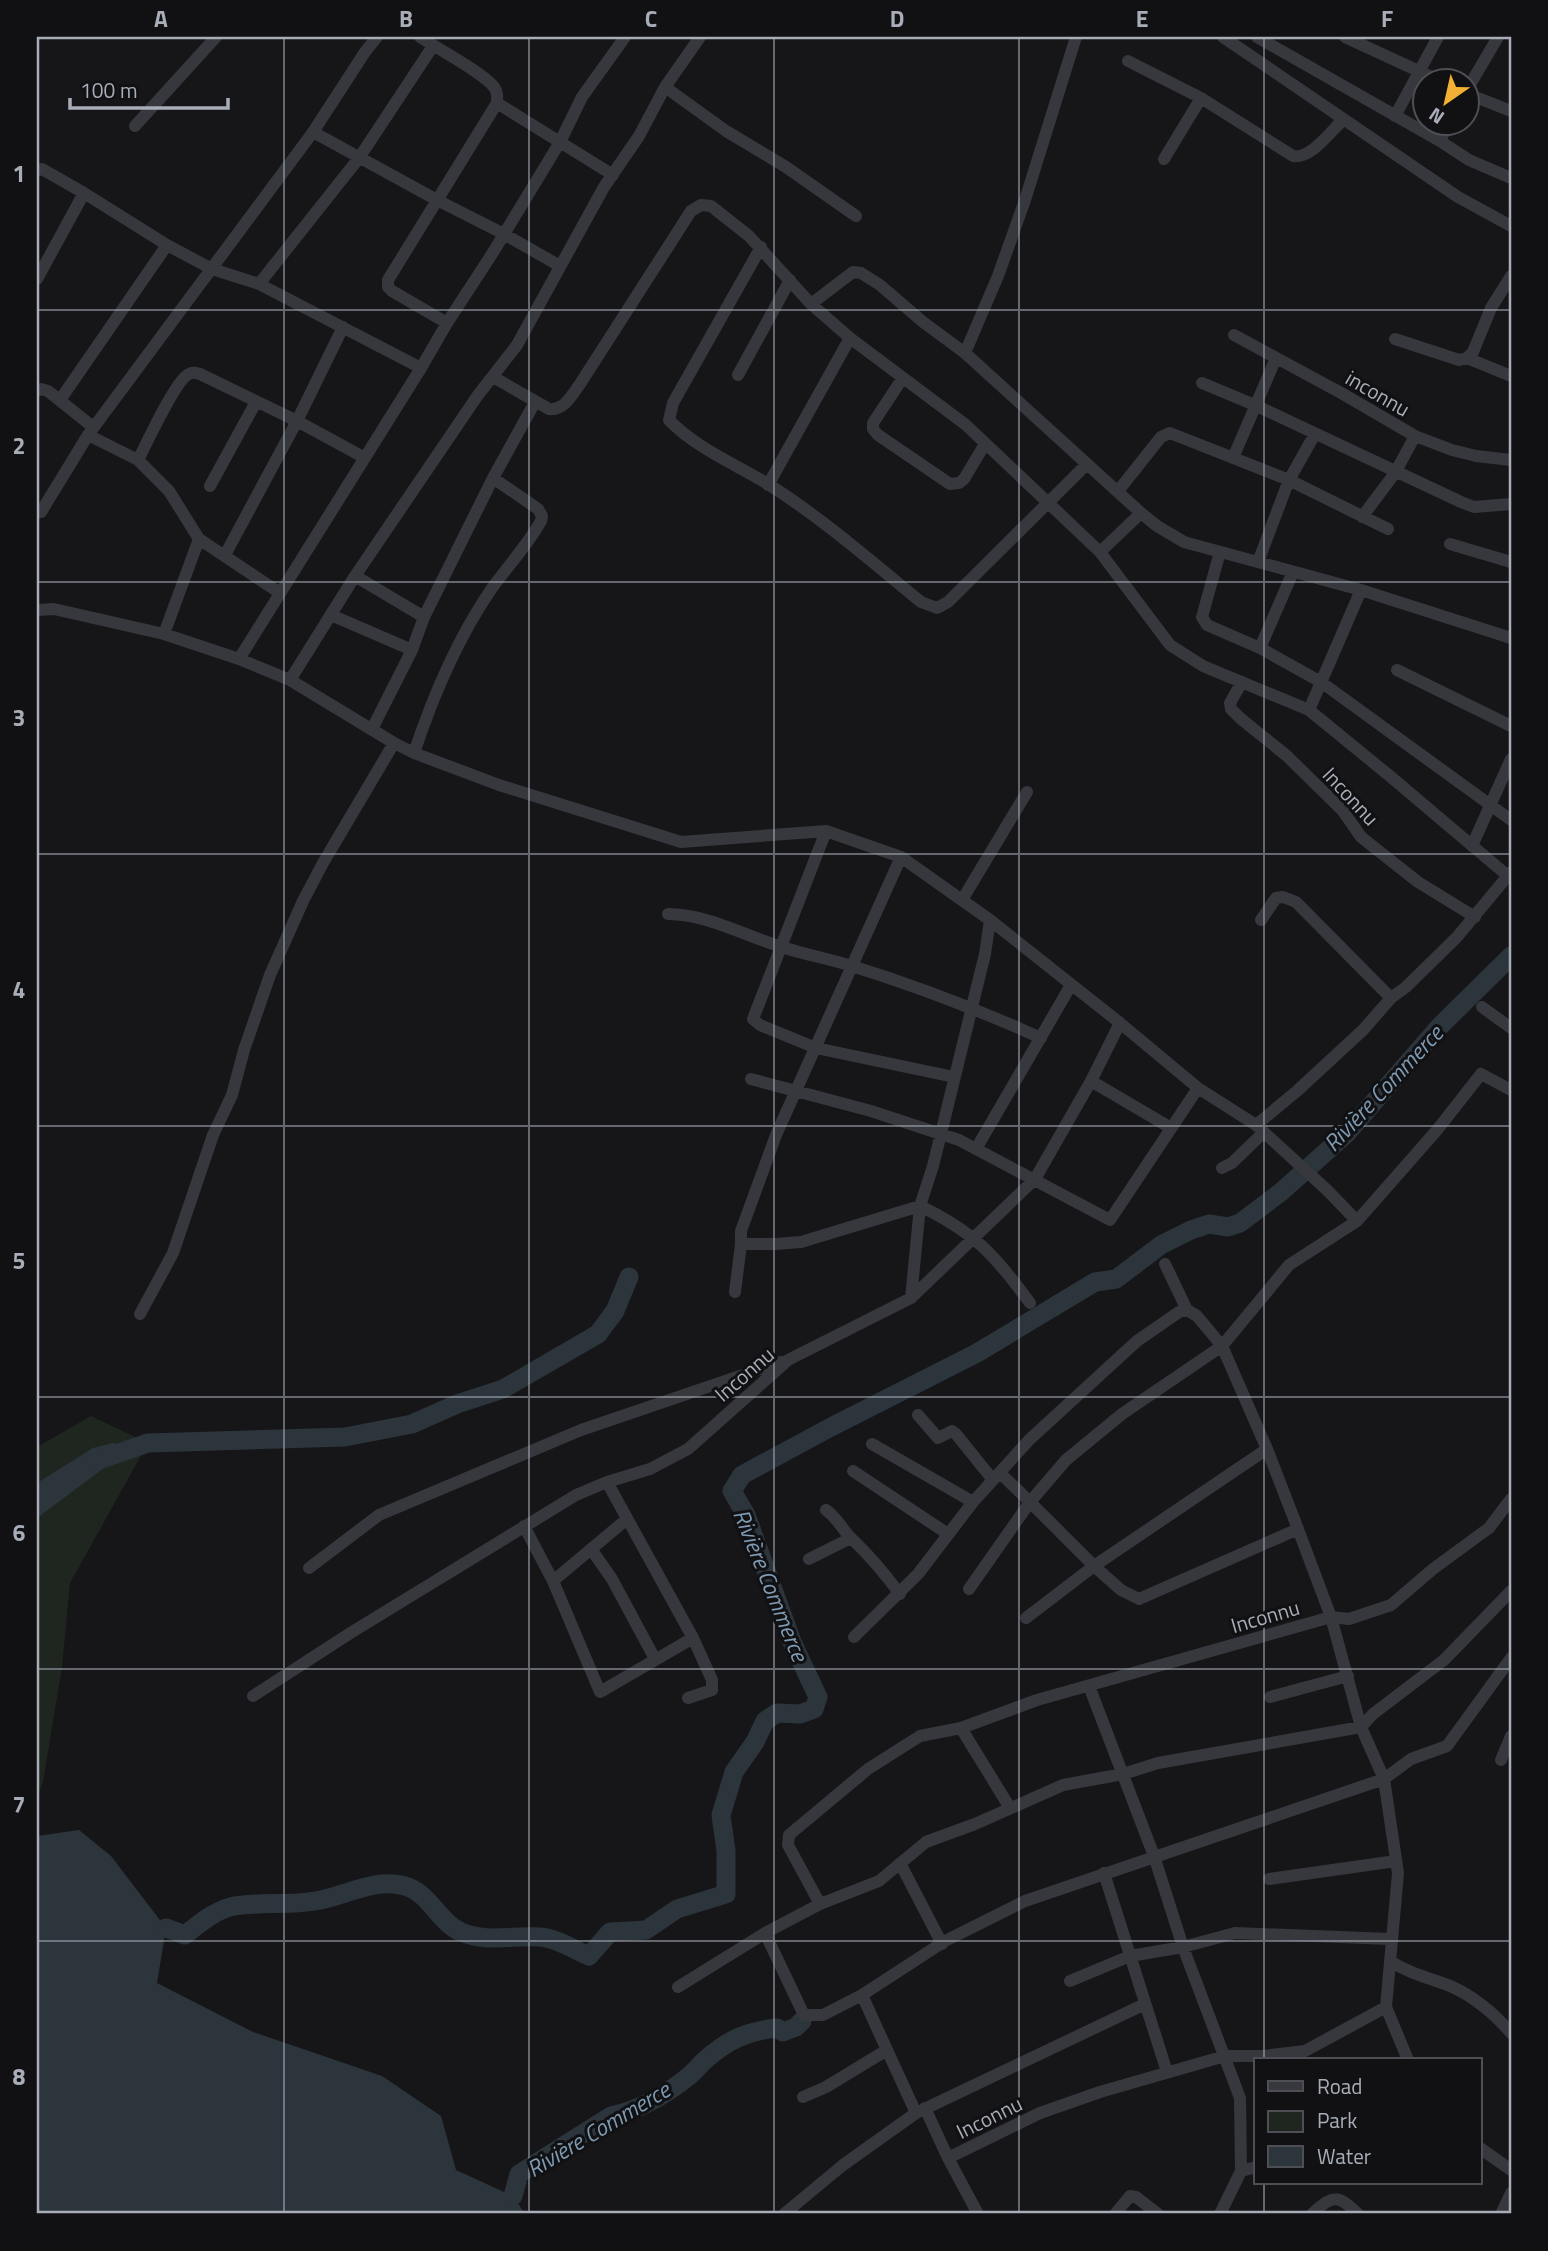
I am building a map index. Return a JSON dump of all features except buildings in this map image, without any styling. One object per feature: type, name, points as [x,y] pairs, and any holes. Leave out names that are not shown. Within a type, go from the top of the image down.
[{"type":"street","points":[[135,127],[216,37]]},
{"type":"street","points":[[37,513],[41,512],[91,431],[313,132],[377,37]]},
{"type":"street","points":[[420,37],[485,79],[496,89],[498,95],[497,103],[388,280],[388,287],[447,323]]},
{"type":"street","points":[[239,659],[504,234],[560,142],[582,97],[625,37]]},
{"type":"street","points":[[290,680],[355,576],[478,395],[517,345],[665,87],[700,37]]},
{"type":"street","points":[[965,352],[1007,251],[1076,37]]},
{"type":"street","points":[[1223,37],[1436,183],[1511,226]]},
{"type":"street","points":[[1257,37],[1469,160],[1511,178]]},
{"type":"street","points":[[1345,37],[1412,69]]},
{"type":"street","points":[[1422,66],[1438,37]]},
{"type":"street","points":[[1481,66],[1498,37]]},
{"type":"street","points":[[259,284],[359,158],[433,46]]},
{"type":"street","points":[[1128,61],[1201,98],[1293,156],[1300,157],[1307,153],[1343,120]]},
{"type":"street","points":[[1395,116],[1412,85]]},
{"type":"street","points":[[665,87],[707,118],[786,167],[856,216]]},
{"type":"street","points":[[1164,159],[1201,98]]},
{"type":"street","points":[[1482,100],[1511,111]]},
{"type":"street","points":[[497,103],[613,175]]},
{"type":"street","points":[[313,132],[560,266]]},
{"type":"street","points":[[1440,141],[1443,136]]},
{"type":"street","points":[[37,170],[42,169],[167,245],[212,269],[259,284],[421,369]]},
{"type":"street","points":[[37,279],[84,193]]},
{"type":"street","name":"Inconnu","points":[[535,402],[557,410],[563,406],[580,384],[691,211],[697,206],[711,206],[761,247],[811,304],[902,379],[966,425],[1100,552],[1170,645],[1203,666],[1309,710],[1509,874]]},
{"type":"street","points":[[60,400],[167,245]]},
{"type":"street","points":[[761,247],[673,403],[669,420],[715,454],[768,485],[830,527],[921,602],[937,608],[948,602],[1086,465]]},
{"type":"street","points":[[811,304],[853,272],[861,273],[880,285],[922,322],[965,352],[1141,513],[1184,542],[1361,590],[1511,638]]},
{"type":"street","points":[[1395,339],[1459,360],[1467,358],[1473,352],[1491,308],[1511,276]]},
{"type":"street","points":[[738,375],[790,280]]},
{"type":"street","points":[[225,555],[343,327]]},
{"type":"street","name":"inconnu","points":[[1234,335],[1415,436],[1452,450],[1511,460]]},
{"type":"street","points":[[768,485],[850,338]]},
{"type":"street","points":[[1233,458],[1276,358]]},
{"type":"street","points":[[1467,358],[1511,376]]},
{"type":"street","points":[[138,460],[178,385],[188,374],[200,374],[365,458]]},
{"type":"street","points":[[372,729],[493,478],[535,402],[492,377]]},
{"type":"street","points":[[902,379],[873,423],[873,429],[878,435],[950,484],[959,484],[964,479],[985,444]]},
{"type":"street","points":[[1202,383],[1474,507],[1511,504]]},
{"type":"street","points":[[37,390],[45,389],[91,431],[138,460],[169,491],[199,539],[280,593]]},
{"type":"street","points":[[210,486],[256,402]]},
{"type":"street","points":[[1118,491],[1165,433],[1170,433],[1289,480],[1388,529]]},
{"type":"street","points":[[1258,562],[1289,480],[1315,434]]},
{"type":"street","points":[[1362,517],[1395,473],[1415,436]]},
{"type":"street","points":[[414,753],[429,708],[459,643],[490,592],[541,521],[538,509],[493,478]]},
{"type":"street","points":[[1100,552],[1141,513]]},
{"type":"street","points":[[164,634],[199,539]]},
{"type":"street","points":[[1450,544],[1511,562]]},
{"type":"street","points":[[1220,552],[1202,617],[1207,625],[1259,648],[1321,682],[1511,820]]},
{"type":"street","points":[[1259,648],[1293,572]]},
{"type":"street","points":[[355,576],[424,617]]},
{"type":"street","points":[[1309,710],[1361,590]]},
{"type":"street","points":[[37,610],[54,609],[164,634],[239,659],[290,680],[414,753],[499,785],[681,842],[826,831],[901,857],[990,920],[1198,1088],[1260,1129],[1357,1221]]},
{"type":"street","points":[[331,614],[412,650]]},
{"type":"street","points":[[1396,670],[1511,726]]},
{"type":"street","name":"Inconnu","points":[[1242,682],[1230,703],[1231,709],[1287,756],[1343,810],[1361,837],[1418,882],[1475,917]]},
{"type":"street","points":[[140,1314],[173,1253],[212,1135],[232,1095],[248,1037],[286,938],[323,863],[394,743]]},
{"type":"street","points":[[1472,846],[1511,759]]},
{"type":"street","points":[[962,900],[1027,792]]},
{"type":"street","points":[[826,831],[753,1019],[760,1025],[816,1048],[954,1077]]},
{"type":"street","points":[[735,1292],[741,1231],[776,1135],[901,857]]},
{"type":"street","points":[[1222,1168],[1232,1163],[1297,1091],[1457,937],[1509,874]]},
{"type":"street","points":[[1261,920],[1276,898],[1283,897],[1296,902],[1391,998]]},
{"type":"street","points":[[668,914],[678,914],[727,927],[782,948],[852,966],[972,1007],[1041,1038]]},
{"type":"street","points":[[912,1297],[920,1206],[941,1133],[985,954],[990,920]]},
{"type":"street","points":[[976,1149],[1071,985]]},
{"type":"street","points":[[1482,1007],[1511,1028]]},
{"type":"street","name":"Inconnu","points":[[253,1696],[576,1495],[650,1469],[688,1449],[788,1360],[912,1297],[1035,1179],[1091,1081],[1120,1023]]},
{"type":"street","points":[[969,1589],[1030,1502],[1066,1460],[1122,1415],[1218,1349],[1289,1265],[1357,1221],[1437,1130],[1480,1074],[1511,1090]]},
{"type":"street","points":[[751,1079],[941,1133],[1035,1179],[1110,1220],[1198,1088]]},
{"type":"street","points":[[1091,1081],[1171,1128]]},
{"type":"street","points":[[741,1244],[801,1241],[920,1206],[948,1219],[975,1238],[1005,1270],[1030,1303]]},
{"type":"street","name":"Inconnu","points":[[1165,1264],[1187,1310],[1197,1316],[1218,1349],[1267,1449],[1331,1617],[1361,1727],[1384,1779],[1398,1872],[1386,2007],[1407,2058]]},
{"type":"street","points":[[854,1637],[918,1574],[973,1502],[1029,1440],[1137,1341],[1179,1312],[1187,1310]]},
{"type":"street","points":[[309,1568],[379,1514],[581,1430],[788,1360]]},
{"type":"street","points":[[918,1415],[938,1438],[951,1431],[956,1434],[996,1477],[1030,1502],[1094,1566],[1121,1590],[1139,1599],[1298,1529]]},
{"type":"street","points":[[872,1444],[973,1502]]},
{"type":"street","points":[[1026,1619],[1094,1566],[1267,1449]]},
{"type":"street","points":[[853,1471],[948,1534]]},
{"type":"street","points":[[607,1482],[693,1638],[712,1680],[712,1690],[688,1698]]},
{"type":"street","name":"Inconnu","points":[[820,1904],[788,1845],[789,1835],[844,1787],[894,1751],[920,1736],[961,1728],[1037,1700],[1331,1617],[1349,1619],[1391,1605],[1433,1569],[1489,1528],[1511,1499]]},
{"type":"street","points":[[826,1510],[863,1548],[900,1594]]},
{"type":"street","points":[[553,1581],[627,1519]]},
{"type":"street","points":[[524,1526],[553,1581],[600,1692],[693,1638]]},
{"type":"street","points":[[809,1559],[851,1538]]},
{"type":"street","points":[[591,1549],[611,1579],[655,1659]]},
{"type":"street","points":[[678,1987],[765,1933],[820,1904],[879,1881],[926,1842],[1063,1785],[1123,1774],[1158,1763],[1361,1727],[1373,1714],[1444,1660],[1511,1591]]},
{"type":"street","points":[[765,1933],[804,2015],[824,2015],[862,1995],[942,1944],[1025,1901],[1384,1779],[1411,1759],[1447,1746],[1511,1658]]},
{"type":"street","points":[[1270,1696],[1348,1676]]},
{"type":"street","points":[[1089,1686],[1154,1856],[1183,1947],[1240,2098],[1241,2171],[1220,2214]]},
{"type":"street","points":[[961,1728],[1010,1808]]},
{"type":"street","points":[[1501,1760],[1511,1736]]},
{"type":"street","points":[[1269,1879],[1396,1861]]},
{"type":"street","points":[[901,1863],[942,1944]]},
{"type":"street","points":[[1104,1873],[1167,2073]]},
{"type":"street","points":[[1070,1981],[1130,1956],[1183,1947],[1235,1933],[1390,1940]]},
{"type":"street","points":[[1390,1961],[1410,1973],[1457,1990],[1493,2014],[1511,2033]]},
{"type":"street","name":"Inconnu","points":[[862,1995],[887,2050],[978,2214]]},
{"type":"street","name":"Inconnu","points":[[784,2214],[843,2165],[920,2111],[1145,2004]]},
{"type":"street","name":"Inconnu","points":[[948,2158],[1040,2113],[1100,2092],[1225,2056],[1263,2056],[1305,2051],[1386,2007]]},
{"type":"street","points":[[803,2097],[826,2087],[887,2050]]},
{"type":"street","points":[[1482,2149],[1511,2170]]},
{"type":"street","points":[[1241,2171],[1254,2168]]},
{"type":"street","points":[[1501,2214],[1511,2193]]},
{"type":"street","points":[[1115,2214],[1130,2196],[1136,2197],[1158,2214]]},
{"type":"street","points":[[1312,2214],[1328,2200],[1335,2198],[1343,2200],[1358,2214]]},
{"type":"green space","points":[[91,1416],[148,1443],[70,1583],[62,1667],[43,1782],[37,1797],[37,1447]]},
{"type":"water","points":[[113,1443],[121,1445],[119,1454],[37,1518],[37,1483],[93,1448]]},
{"type":"water","points":[[79,1830],[111,1856],[166,1928],[157,1983],[253,2032],[382,2076],[441,2116],[456,2170],[513,2196],[525,2214],[37,2214],[37,1836]]},
{"type":"waterway","name":"Rivière Commerce","points":[[166,1928],[185,1935],[212,1915],[230,1907],[327,1899],[373,1885],[396,1884],[408,1887],[423,1896],[447,1922],[461,1932],[490,1938],[546,1938],[589,1956],[610,1932],[646,1930],[677,1909],[726,1894],[726,1851],[721,1815],[734,1772],[755,1742],[765,1721],[777,1713],[800,1714],[814,1709],[818,1697],[792,1642],[746,1515],[732,1491],[742,1475],[977,1353],[1095,1282],[1116,1279],[1161,1245],[1209,1224],[1228,1227],[1240,1223],[1281,1192],[1346,1134],[1440,1026],[1511,956]]},
{"type":"waterway","points":[[96,1461],[148,1443],[345,1437],[412,1424],[457,1404],[503,1389],[598,1334],[615,1311],[629,1277]]},
{"type":"waterway","name":"Rivière Commerce","points":[[513,2196],[519,2174],[611,2116],[632,2110],[662,2095],[729,2042],[766,2029],[777,2028],[783,2032],[796,2027],[802,2021]]}]
